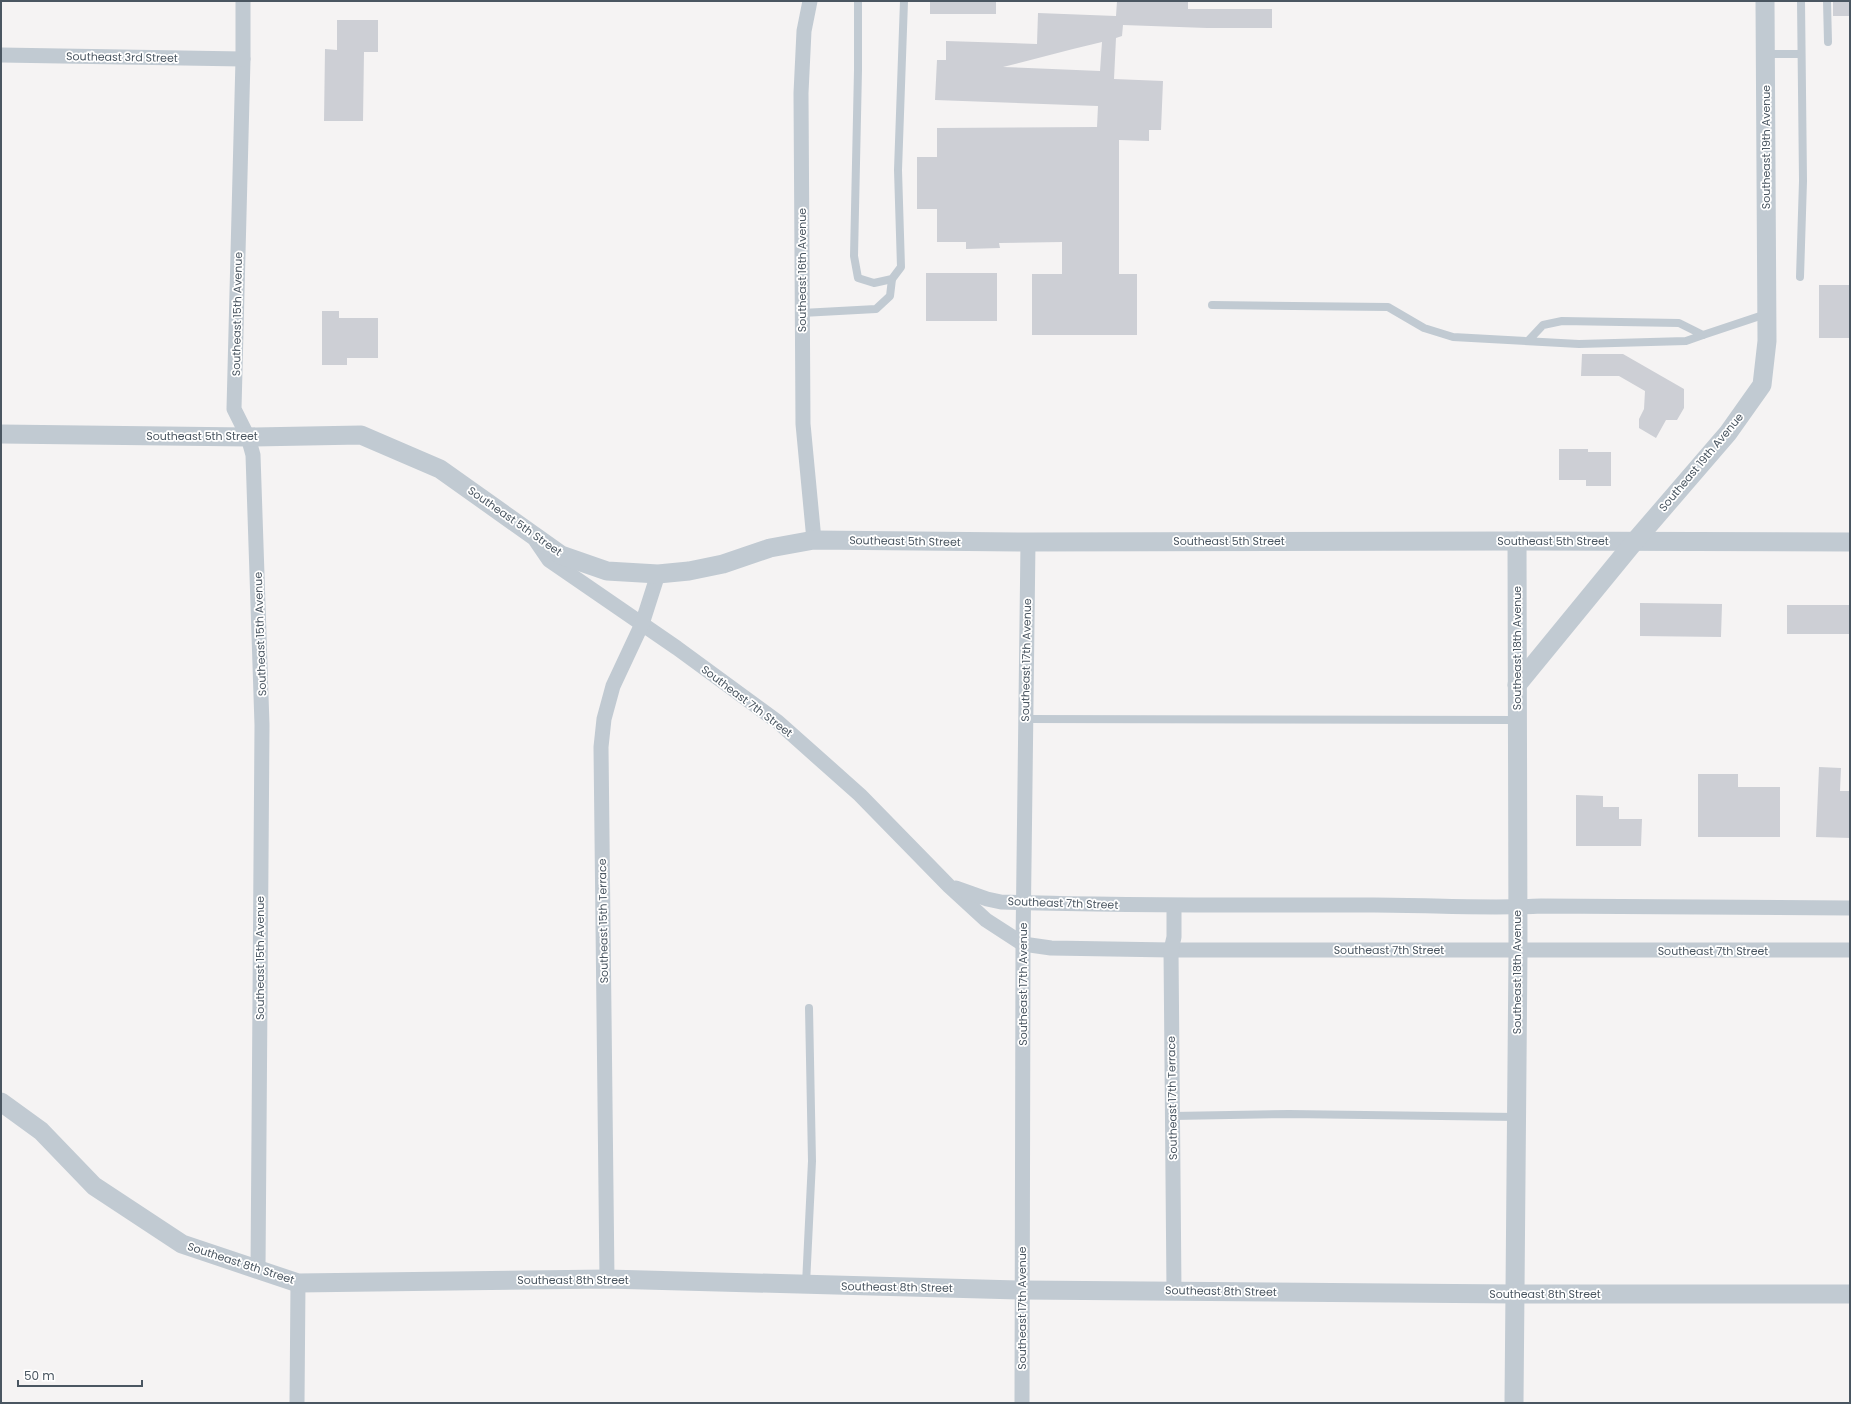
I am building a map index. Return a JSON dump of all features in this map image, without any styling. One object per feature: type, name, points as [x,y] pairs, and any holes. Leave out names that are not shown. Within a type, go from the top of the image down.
[{"type":"street","name":"Southeast 15th Avenue","points":[[242,1],[243,59],[234,409],[248,437],[253,456],[262,725],[258,1270]]},
{"type":"street","name":"Southeast 16th Avenue","points":[[810,1],[804,31],[801,93],[802,313],[803,424],[814,540]]},
{"type":"street","name":"Southeast 19th Avenue","points":[[1517,685],[1635,540],[1728,433],[1762,385],[1767,341],[1765,1]]},
{"type":"street","name":"Southeast 3rd Street","points":[[1,55],[243,59]]},
{"type":"street","name":"Southeast 5th Street","points":[[1,434],[248,437],[361,435],[440,469],[561,555],[607,571],[658,574],[689,571],[723,564],[770,548],[814,540],[1028,542],[1518,540],[1850,542]]},
{"type":"street","name":"Southeast 7th Street","points":[[531,534],[549,560],[642,624],[778,722],[860,795],[949,886],[986,920],[1023,944],[1051,948],[1171,950],[1850,950]]},
{"type":"street","name":"Southeast 18th Avenue","points":[[1514,1403],[1518,951],[1518,540]]},
{"type":"street","name":"Southeast 17th Avenue","points":[[1022,1403],[1023,902],[1028,542]]},
{"type":"street","name":"Southeast 15th Terrace","points":[[607,1279],[601,747],[604,719],[613,686],[642,624],[658,574]]},
{"type":"street","name":"Southeast 7th Street","points":[[949,886],[987,899],[1023,902],[1174,906],[1380,905],[1518,908],[1549,906],[1850,908]]},
{"type":"street","name":"Southeast 17th Terrace","points":[[1174,906],[1174,937],[1171,950],[1174,1291]]},
{"type":"street","name":"Southeast 8th Street","points":[[1,1102],[41,1131],[94,1186],[182,1244],[298,1282],[607,1279],[1022,1290],[1515,1294],[1850,1294]]},
{"type":"street","points":[[297,1403],[298,1282]]},
{"type":"lane","points":[[858,1],[854,256],[858,278],[874,283],[892,279]]},
{"type":"lane","points":[[802,313],[876,309],[890,296],[892,279],[901,266],[898,170],[904,1]]},
{"type":"lane","points":[[1800,277],[1803,181],[1801,1]]},
{"type":"lane","points":[[1827,1],[1828,42]]},
{"type":"lane","points":[[1765,54],[1801,54]]},
{"type":"lane","points":[[1212,306],[1388,307],[1424,328],[1453,337],[1579,344],[1686,341],[1766,314]]},
{"type":"lane","points":[[1528,341],[1544,325],[1562,321],[1679,323],[1703,335]]},
{"type":"lane","points":[[1025,719],[1517,720]]},
{"type":"lane","points":[[806,1284],[812,1161],[809,1008]]},
{"type":"lane","points":[[1173,1116],[1289,1114],[1516,1117]]},
{"type":"building","points":[[930,1],[996,1],[996,14],[930,14]]},
{"type":"building","points":[[1117,1],[1188,1],[1188,9],[1272,9],[1272,28],[1207,28],[1123,25],[1122,36],[1116,38],[1114,79],[1163,81],[1161,130],[1149,130],[1149,141],[1119,140],[1119,274],[1137,274],[1137,335],[1032,335],[1032,274],[1062,274],[1062,242],[999,243],[1000,248],[966,249],[966,242],[937,242],[937,209],[917,209],[917,157],[937,157],[937,128],[1097,127],[1098,106],[935,100],[937,60],[946,60],[946,41],[1037,44],[1038,13],[1116,16]],"holes":[[[1102,42],[1100,71],[1003,67]]]},
{"type":"building","points":[[1833,1],[1850,1],[1850,16],[1833,16]]},
{"type":"building","points":[[337,20],[378,20],[378,52],[364,52],[363,121],[324,121],[325,49],[337,50]]},
{"type":"building","points":[[926,273],[997,273],[997,321],[926,321]]},
{"type":"building","points":[[1819,285],[1850,285],[1850,338],[1819,338]]},
{"type":"building","points":[[322,311],[339,311],[339,318],[378,318],[378,358],[347,358],[347,365],[322,365]]},
{"type":"building","points":[[1582,354],[1623,354],[1684,389],[1684,408],[1677,420],[1666,420],[1656,438],[1639,428],[1639,419],[1644,409],[1645,391],[1619,376],[1581,376]]},
{"type":"building","points":[[1559,449],[1588,449],[1588,452],[1611,452],[1611,486],[1586,486],[1586,480],[1559,480]]},
{"type":"building","points":[[1640,603],[1722,604],[1721,637],[1640,636]]},
{"type":"building","points":[[1787,605],[1850,605],[1850,634],[1787,634]]},
{"type":"building","points":[[1819,767],[1841,768],[1840,791],[1850,791],[1850,838],[1816,837]]},
{"type":"building","points":[[1698,774],[1738,774],[1738,787],[1780,787],[1780,837],[1698,837]]},
{"type":"building","points":[[1576,795],[1603,796],[1603,807],[1619,807],[1619,819],[1642,819],[1641,846],[1576,846]]}]
